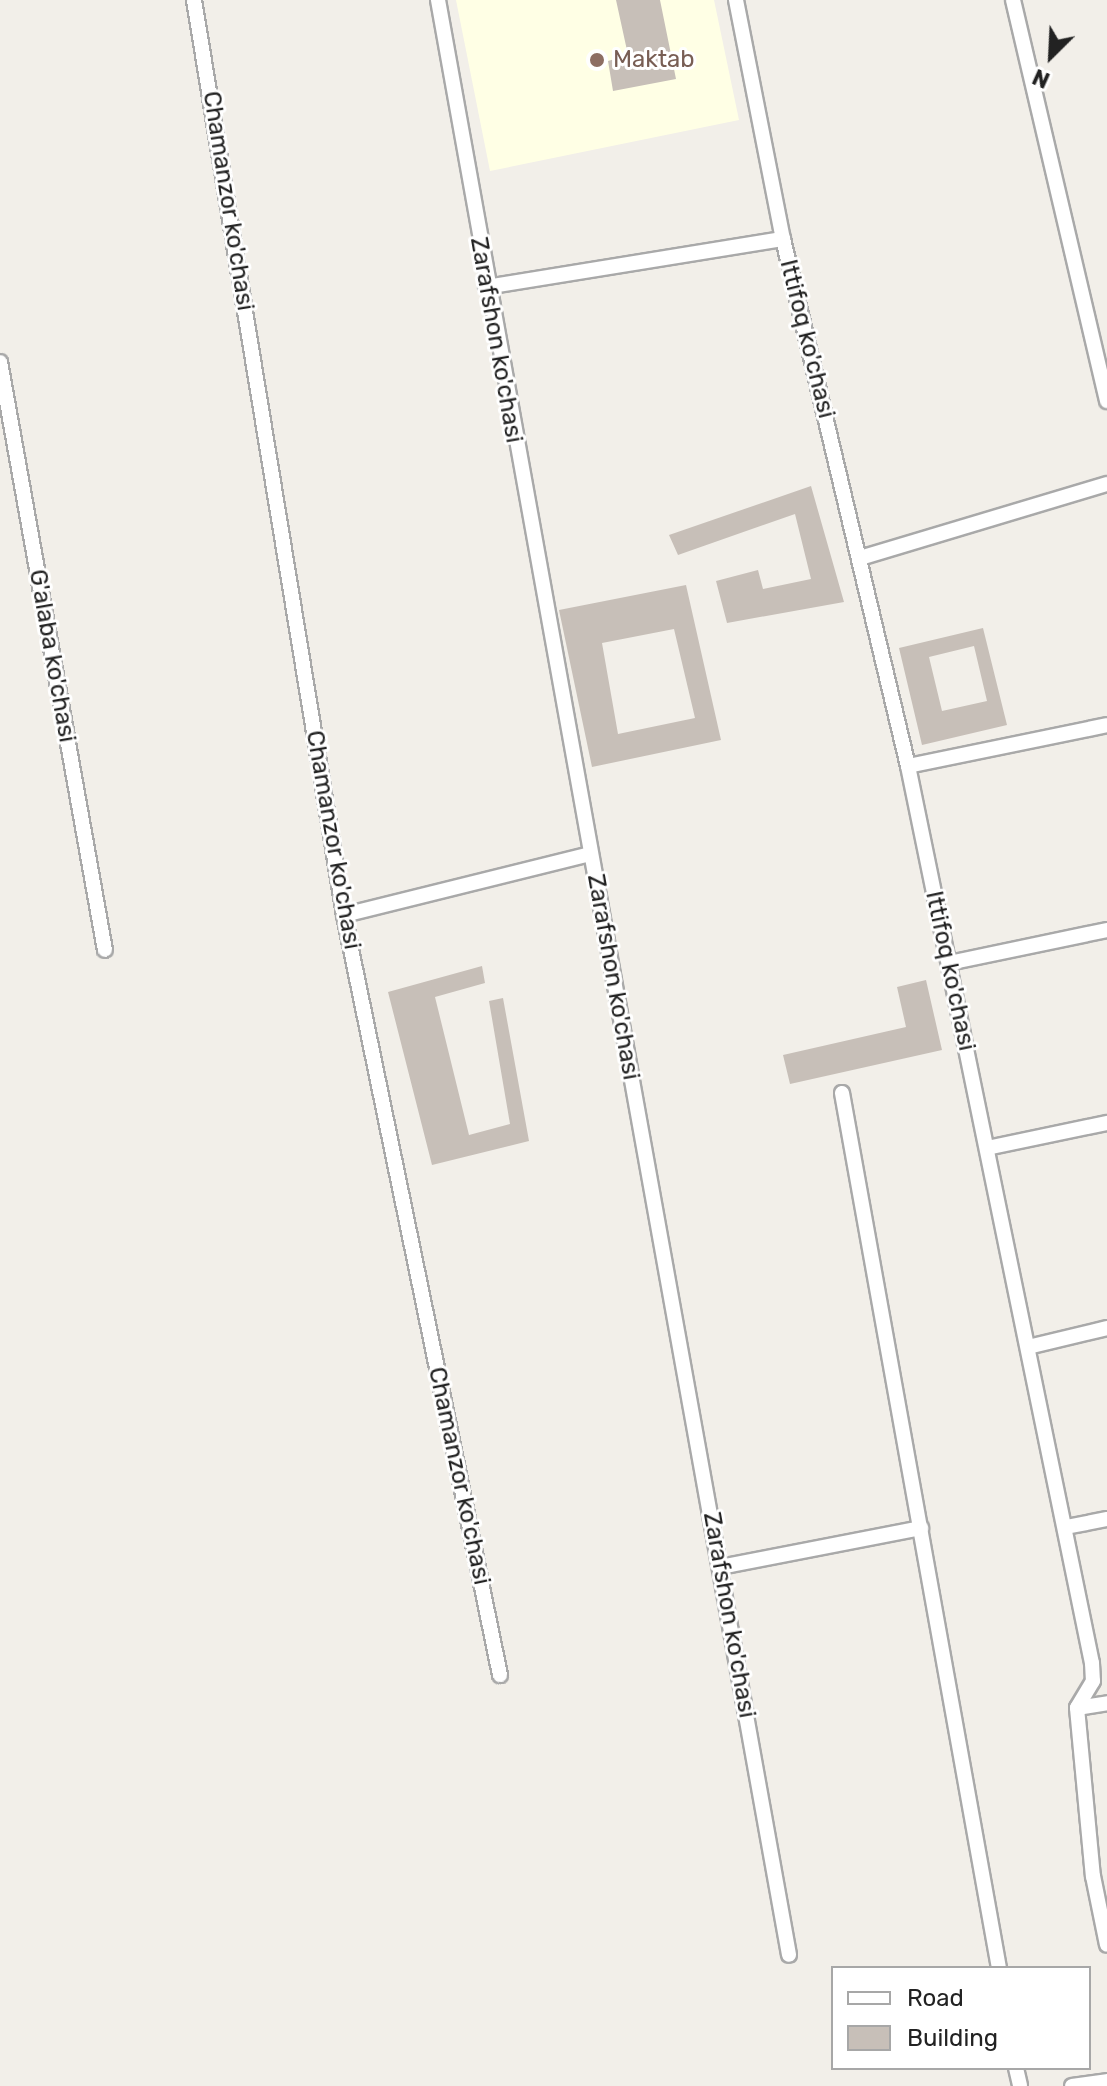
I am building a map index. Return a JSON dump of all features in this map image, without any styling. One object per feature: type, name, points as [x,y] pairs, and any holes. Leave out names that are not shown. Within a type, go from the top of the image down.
[{"type":"street","name":"Chamanzor ko'chasi","points":[[194,0],[344,915],[500,1675]]},
{"type":"street","name":"Zarafshon ko'chasi","points":[[438,0],[486,287],[789,1955]]},
{"type":"street","name":"Ittifoq ko'chasi","points":[[736,0],[783,239],[908,766],[1092,1663],[1093,1681],[1077,1708],[1107,1945]]},
{"type":"street","points":[[1013,0],[1107,401]]},
{"type":"street","points":[[486,287],[783,239]]},
{"type":"street","name":"G'alaba ko'chasi","points":[[0,362],[105,950]]},
{"type":"street","points":[[860,558],[1107,484]]},
{"type":"street","points":[[908,766],[1107,725]]},
{"type":"street","points":[[344,915],[591,854]]},
{"type":"street","points":[[949,963],[1107,930]]},
{"type":"street","points":[[842,1093],[999,1966]]},
{"type":"street","points":[[987,1148],[1107,1123]]},
{"type":"street","points":[[1028,1347],[1107,1328]]},
{"type":"street","points":[[1066,1527],[1107,1519]]},
{"type":"street","points":[[720,1567],[921,1528]]},
{"type":"street","points":[[1077,1708],[1107,1703]]},
{"type":"street","points":[[1072,2086],[1107,2081]]},
{"type":"shaded area","name":"Maktab","points":[[456,0],[714,0],[739,120],[490,171]]},
{"type":"building","points":[[616,0],[660,0],[676,79],[613,91],[608,61],[628,55]]},
{"type":"building","points":[[811,486],[844,602],[727,623],[716,581],[758,570],[763,589],[811,579],[795,514],[678,555],[669,535]]},
{"type":"building","points":[[686,585],[721,740],[592,767],[559,610]],"holes":[[[674,629],[695,718],[618,734],[602,643]]]},
{"type":"building","points":[[983,628],[1007,725],[922,745],[899,648]],"holes":[[[974,646],[987,701],[942,711],[929,657]]]},
{"type":"building","points":[[482,966],[485,983],[435,997],[469,1135],[510,1124],[489,1001],[503,998],[529,1141],[432,1165],[388,992]]},
{"type":"building","points":[[926,980],[942,1050],[790,1084],[783,1055],[906,1027],[897,987]]},
{"type":"place","name":"Maktab","points":[[597,60]]}]
